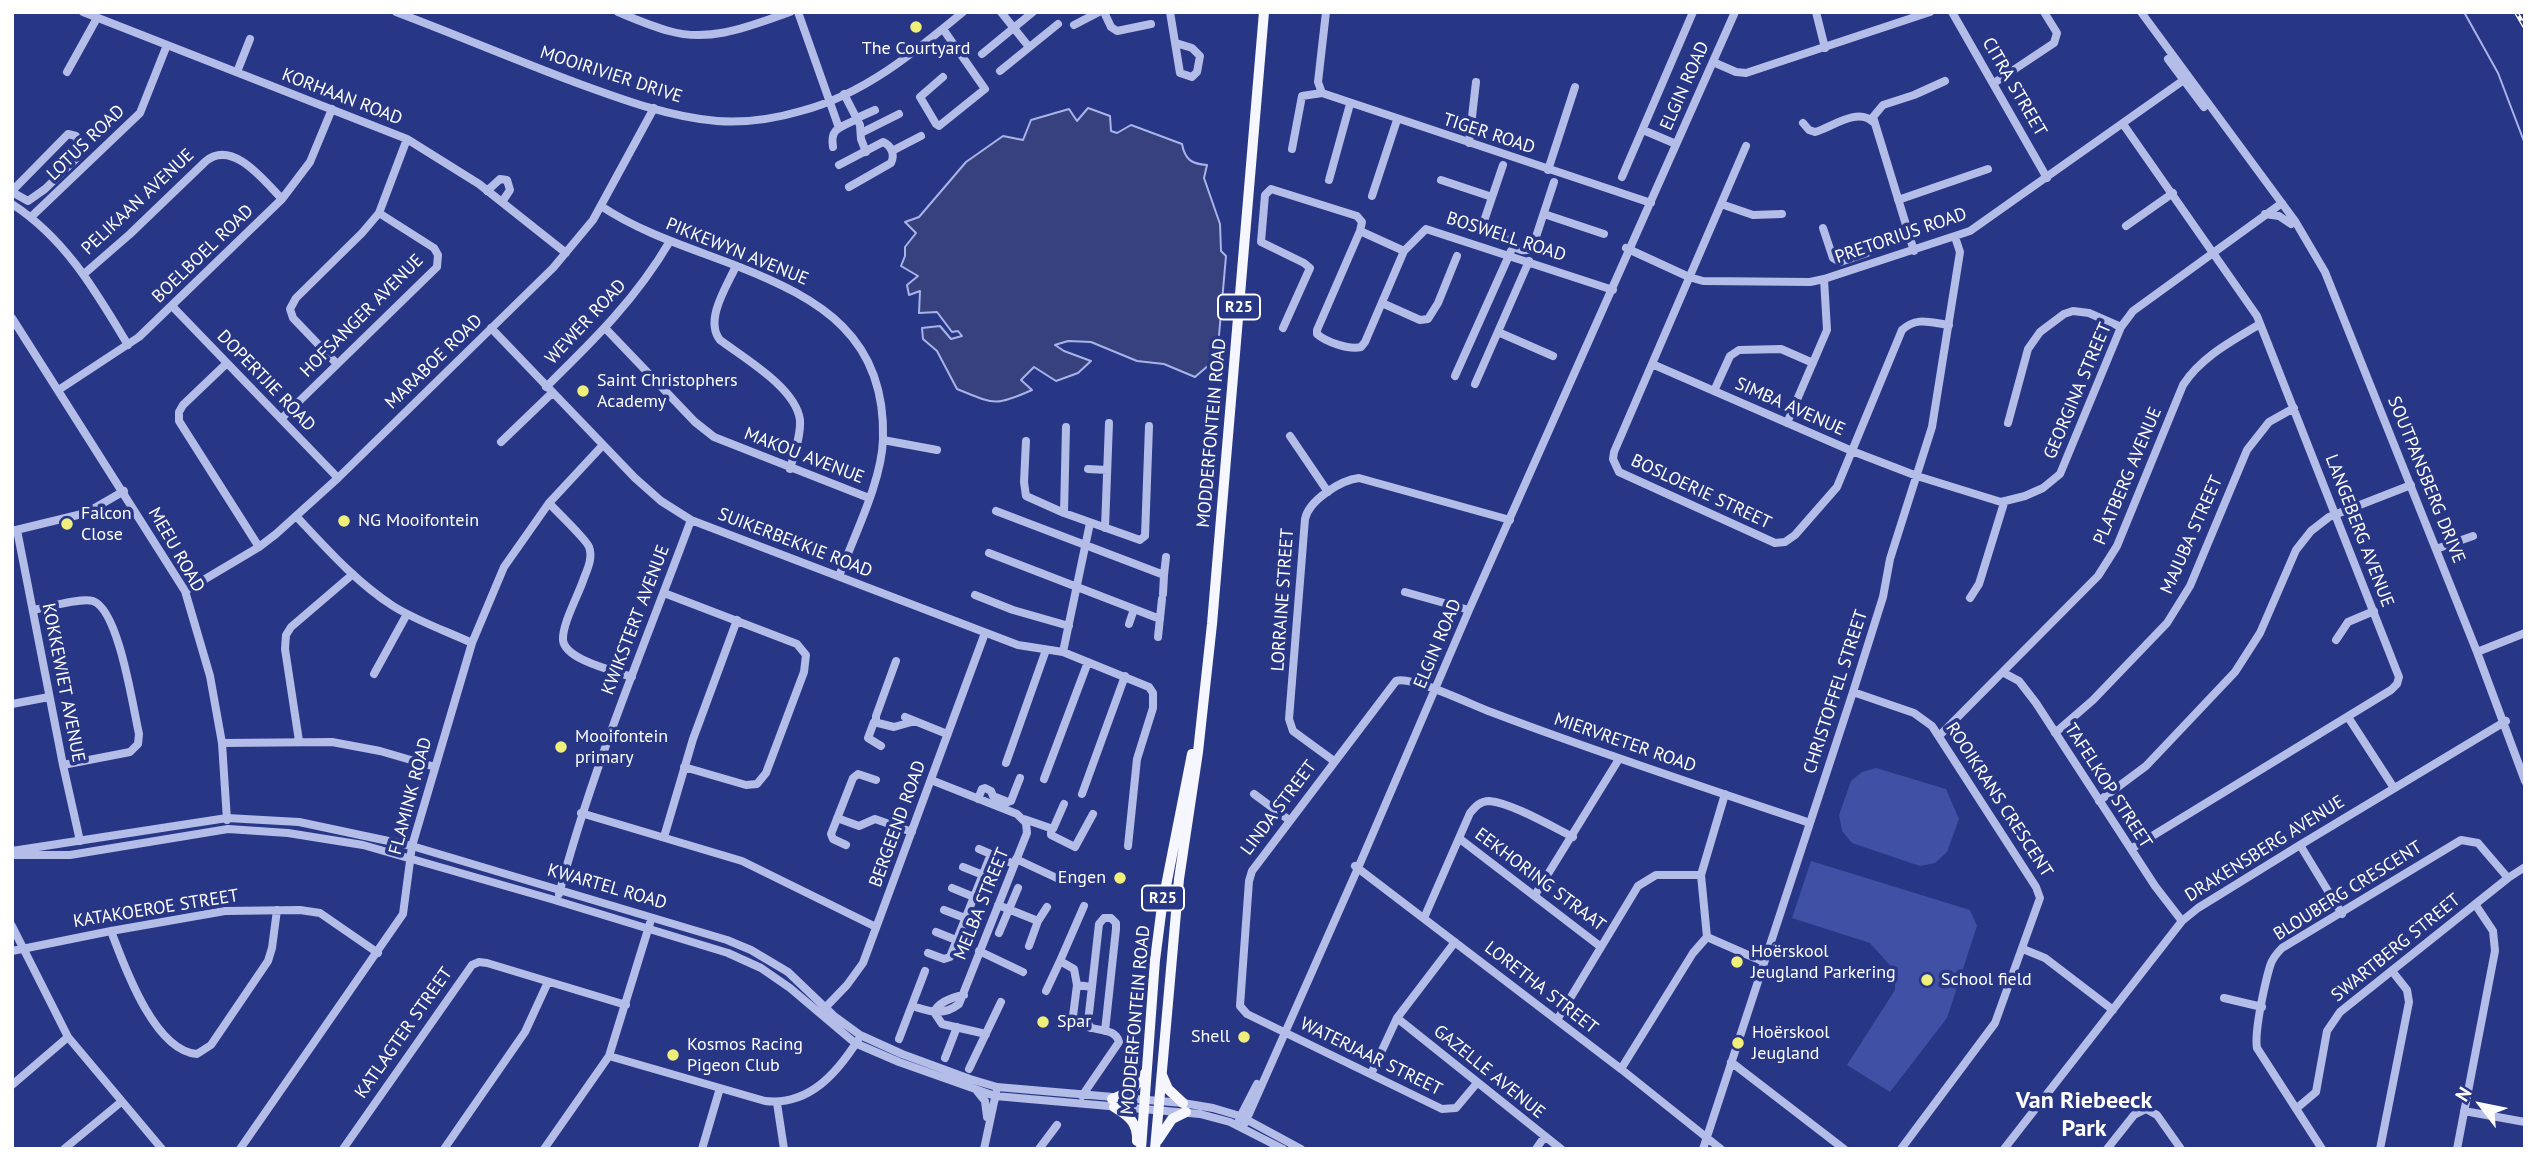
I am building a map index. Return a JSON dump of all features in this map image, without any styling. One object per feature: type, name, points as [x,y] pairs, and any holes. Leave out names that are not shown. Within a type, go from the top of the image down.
[{"type":"main road","name":"MODDERFONTEIN ROAD","points":[[1155,1149],[1179,879],[1198,752],[1213,611],[1264,12]]},
{"type":"main road","name":"MODDERFONTEIN ROAD","points":[[1139,1149],[1146,1106],[1155,960],[1166,874],[1194,741],[1199,730]]},
{"type":"main road","points":[[1139,1149],[1133,1122],[1113,1103],[1131,1091],[1147,1069]]},
{"type":"main road","points":[[1155,1149],[1163,1131],[1185,1107],[1168,1089],[1161,1071]]},
{"type":"street","name":"KORHAAN ROAD","points":[[83,12],[407,139],[487,191],[566,253]]},
{"type":"street","name":"MOOIRIVIER DRIVE","points":[[396,12],[413,15],[596,90],[654,108],[713,121],[741,122],[803,111],[844,94],[884,72],[963,12]]},
{"type":"street","points":[[618,12],[668,31],[707,36],[726,33],[790,12]]},
{"type":"street","points":[[798,12],[839,128]]},
{"type":"street","points":[[1001,12],[1029,47]]},
{"type":"street","points":[[982,54],[1033,12]]},
{"type":"street","points":[[1074,25],[1102,12],[1111,27],[1117,31],[1151,24]]},
{"type":"street","points":[[1170,12],[1176,43]]},
{"type":"street","points":[[1292,149],[1302,96],[1322,93],[1318,82],[1326,12]]},
{"type":"street","points":[[1622,177],[1693,12]]},
{"type":"street","name":"ELGIN ROAD","points":[[1241,1122],[1357,867],[1607,290],[1735,12]]},
{"type":"street","points":[[1816,12],[1825,48]]},
{"type":"street","points":[[1713,62],[1736,72],[1746,73],[1930,12]]},
{"type":"street","name":"CITRA STREET","points":[[1952,12],[2047,178]]},
{"type":"street","points":[[1994,83],[2054,43],[2057,33],[2044,12]]},
{"type":"street","name":"SOUTPANSBERG DRIVE","points":[[2134,12],[2145,22]]},
{"type":"street","name":"SOUTPANSBERG DRIVE","points":[[2141,12],[2145,22],[2185,79],[2280,204],[2316,258],[2341,308],[2525,781]]},
{"type":"street","points":[[67,72],[97,18]]},
{"type":"street","points":[[1000,71],[1058,24]]},
{"type":"street","points":[[943,29],[985,89],[939,125],[920,97],[943,77]]},
{"type":"street","points":[[237,72],[250,39]]},
{"type":"street","name":"LOTUS ROAD","points":[[31,217],[140,113],[167,45]]},
{"type":"street","name":"PRETORIUS ROAD","points":[[1628,249],[1689,277],[1709,282],[1810,282],[1824,279],[1976,228],[2185,79]]},
{"type":"street","points":[[1873,121],[1877,110],[1883,105],[1945,81]]},
{"type":"street","points":[[1469,143],[1476,82]]},
{"type":"street","points":[[1548,170],[1575,87]]},
{"type":"street","name":"TIGER ROAD","points":[[1322,93],[1649,202]]},
{"type":"street","points":[[844,94],[866,152]]},
{"type":"street","points":[[1329,180],[1350,104]]},
{"type":"street","name":"MARABOE ROAD","points":[[185,591],[259,547],[296,516],[566,253],[588,228],[654,108]]},
{"type":"street","name":"BOELBOEL ROAD","points":[[60,390],[128,345],[282,199],[310,162],[332,109]]},
{"type":"street","points":[[832,147],[832,135],[839,128],[875,110]]},
{"type":"street","points":[[861,133],[899,114]]},
{"type":"street","points":[[1803,123],[1815,132],[1858,115],[1873,121],[1914,251]]},
{"type":"street","points":[[1372,196],[1397,120]]},
{"type":"street","name":"LANGEBERG AVENUE","points":[[2123,124],[2254,310],[2398,669],[2399,681],[2391,690],[2348,717],[2131,849]]},
{"type":"street","points":[[1643,130],[1676,144]]},
{"type":"street","points":[[68,134],[73,134],[78,139],[81,150],[79,156],[35,197],[25,201],[12,192],[68,134]]},
{"type":"street","points":[[892,151],[921,135]]},
{"type":"street","points":[[337,365],[293,318],[290,309],[296,298],[379,213],[407,139]]},
{"type":"street","points":[[839,165],[883,142],[892,151],[891,163],[849,187]]},
{"type":"street","name":"BOSLOERIE STREET","points":[[1746,146],[1614,452],[1616,468],[1624,475],[1775,543],[1790,540],[1834,492],[1902,330],[1913,321],[1920,320],[1949,325]]},
{"type":"street","name":"PELIKAAN AVENUE","points":[[84,274],[211,157],[222,155],[245,163],[282,199]]},
{"type":"street","points":[[1503,164],[1484,226],[1502,235],[1511,251]]},
{"type":"street","points":[[1898,200],[1988,169]]},
{"type":"street","points":[[487,191],[500,179],[507,180],[510,190],[502,202]]},
{"type":"street","points":[[1441,180],[1492,197]]},
{"type":"street","points":[[1511,251],[1531,250],[1554,182]]},
{"type":"street","points":[[1283,328],[1310,268],[1261,242],[1265,195],[1269,191],[1276,190],[1357,216],[1362,224],[1360,231],[1405,251]]},
{"type":"street","points":[[2126,226],[2173,193]]},
{"type":"street","points":[[12,204],[55,239],[84,274],[128,345]]},
{"type":"street","points":[[1721,204],[1753,215],[1782,214]]},
{"type":"street","name":"SOUTPANSBERG DRIVE","points":[[2280,204],[2316,258]]},
{"type":"street","name":"GEORGINA STREET","points":[[2004,503],[2043,488],[2060,474],[2121,327],[2133,311],[2280,204]]},
{"type":"street","name":"PIKKEWYN AVENUE","points":[[601,206],[631,225],[805,296],[827,310],[860,346],[872,371],[880,403],[883,440],[869,498],[839,576]]},
{"type":"street","name":"HOFSANGER AVENUE","points":[[281,419],[435,271],[439,263],[438,255],[432,246],[379,213]]},
{"type":"street","points":[[1544,214],[1604,234]]},
{"type":"street","points":[[2266,214],[2279,216],[2291,224]]},
{"type":"street","points":[[1823,228],[1833,258],[1840,262],[1867,253],[1882,241],[1908,232]]},
{"type":"street","name":"BOSWELL ROAD","points":[[1360,231],[1319,323],[1317,334],[1324,340],[1359,349],[1365,342],[1405,251],[1422,231],[1429,229],[1511,251],[1529,261],[1607,290]]},
{"type":"street","name":"CHRISTOFFEL STREET","points":[[1703,1149],[1853,692],[1883,597],[1890,559],[1933,423],[1960,252],[1955,237]]},
{"type":"street","name":"WEWER ROAD","points":[[502,442],[635,295],[670,241]]},
{"type":"street","points":[[1455,376],[1511,251]]},
{"type":"street","points":[[1382,303],[1420,320],[1428,319],[1438,303],[1457,256]]},
{"type":"street","points":[[1475,384],[1529,261]]},
{"type":"street","points":[[736,266],[715,315],[714,333],[776,382],[796,407],[800,419],[799,432],[790,469]]},
{"type":"street","points":[[1787,423],[1827,328],[1824,279]]},
{"type":"street","name":"DOPERTJIE ROAD","points":[[172,306],[338,478]]},
{"type":"street","points":[[2008,423],[2028,349],[2040,332],[2064,314],[2073,311],[2089,313],[2121,327]]},
{"type":"street","name":"MEEU ROAD","points":[[12,318],[185,591],[205,654],[222,743],[228,829]]},
{"type":"street","name":"PLATBERG AVENUE","points":[[1939,736],[2098,576],[2108,562],[2186,380],[2198,365],[2260,324]]},
{"type":"street","name":"SUIKERBEKKIE ROAD","points":[[491,328],[603,446],[661,501],[691,520],[985,633],[1018,645],[1063,652],[1149,687],[1153,693],[1153,708],[1136,765],[1128,846]]},
{"type":"street","name":"MAKOU AVENUE","points":[[606,329],[695,422],[714,437],[869,498]]},
{"type":"street","points":[[1498,332],[1553,356]]},
{"type":"street","points":[[1714,391],[1730,356],[1739,350],[1781,349],[1813,363]]},
{"type":"street","points":[[227,363],[183,405],[179,417],[183,428],[259,547]]},
{"type":"street","name":"SIMBA AVENUE","points":[[1652,364],[1852,451],[1917,476]]},
{"type":"street","name":"MAJUBA STREET","points":[[2055,733],[2093,700],[2167,623],[2190,586],[2247,450],[2269,422],[2294,408]]},
{"type":"street","points":[[1105,528],[1109,423]]},
{"type":"street","points":[[1026,441],[1026,496],[1139,540],[1145,536],[1149,426]]},
{"type":"street","points":[[1064,513],[1066,427]]},
{"type":"street","points":[[1290,436],[1328,492]]},
{"type":"street","points":[[883,440],[937,450]]},
{"type":"street","name":"FLAMINK ROAD","points":[[243,1148],[403,914],[412,846],[472,643],[504,567],[549,503],[603,446]]},
{"type":"street","points":[[1088,469],[1107,470]]},
{"type":"street","points":[[1917,476],[2004,503],[1979,584],[1970,598]]},
{"type":"street","name":"LORRAINE STREET","points":[[1334,761],[1293,731],[1289,719],[1308,508],[1328,492],[1347,481],[1359,478],[1508,520]]},
{"type":"street","points":[[2099,801],[2135,776],[2235,672],[2260,633],[2296,550],[2311,531],[2336,515],[2411,485]]},
{"type":"street","points":[[15,530],[86,513],[124,491]]},
{"type":"street","points":[[549,503],[571,528],[585,539],[589,547],[587,570],[563,639],[566,648],[572,655],[632,677]]},
{"type":"street","points":[[996,511],[1164,575]]},
{"type":"street","points":[[296,516],[377,595],[407,614],[472,643]]},
{"type":"street","name":"KWIKSTERT AVENUE","points":[[558,901],[581,813],[691,520]]},
{"type":"street","points":[[1063,652],[1090,523]]},
{"type":"street","name":"KOKKEWIET AVENUE","points":[[15,530],[80,841]]},
{"type":"street","points":[[2436,549],[2473,536]]},
{"type":"street","points":[[989,553],[1160,619]]},
{"type":"street","points":[[1158,637],[1166,557]]},
{"type":"street","points":[[299,741],[285,649],[286,635],[297,622],[353,574]]},
{"type":"street","points":[[1405,592],[1467,610]]},
{"type":"street","points":[[664,593],[797,644],[806,655],[804,672],[766,773],[757,784],[746,785],[684,767]]},
{"type":"street","points":[[975,595],[1013,610],[1069,626]]},
{"type":"street","points":[[33,610],[86,600],[101,607],[121,648],[139,734],[138,744],[130,752],[62,765]]},
{"type":"street","points":[[1129,624],[1133,608]]},
{"type":"street","points":[[2336,640],[2348,622],[2374,611]]},
{"type":"street","points":[[374,674],[407,614]]},
{"type":"street","points":[[664,837],[684,767],[737,620]]},
{"type":"street","name":"BERGEEND ROAD","points":[[823,1010],[847,985],[863,962],[985,633]]},
{"type":"street","points":[[2477,652],[2525,633]]},
{"type":"street","points":[[1006,763],[1046,650]]},
{"type":"street","points":[[881,746],[868,738],[896,661]]},
{"type":"street","points":[[1044,779],[1088,662]]},
{"type":"street","name":"TAFELKOP STREET","points":[[2004,673],[2024,687],[2155,886],[2182,921]]},
{"type":"street","points":[[1082,794],[1125,676]]},
{"type":"street","name":"LINDA STREET","points":[[1284,1031],[1247,1014],[1242,1010],[1240,1001],[1250,875],[1396,681],[1407,679],[1433,689]]},
{"type":"street","name":"MIERVRETER ROAD","points":[[1433,689],[1619,760],[1810,823]]},
{"type":"street","name":"ROOIKRANS CRESCENT","points":[[1853,692],[1914,713],[1932,726],[2039,892],[2039,904],[1996,1023],[1900,1149]]},
{"type":"street","points":[[12,704],[49,696]]},
{"type":"street","points":[[905,717],[947,734]]},
{"type":"street","points":[[2348,717],[2394,788]]},
{"type":"street","name":"SOUTPANSBERG DRIVE","points":[[2503,719],[2525,770]]},
{"type":"street","name":"DRAKENSBERG AVENUE","points":[[2009,1147],[2182,921],[2198,908],[2503,719]]},
{"type":"street","points":[[876,721],[894,727],[915,721]]},
{"type":"street","points":[[222,743],[325,741],[363,747],[435,767]]},
{"type":"street","points":[[1535,895],[1619,760]]},
{"type":"street","points":[[846,845],[831,838],[855,775],[876,780]]},
{"type":"street","points":[[978,799],[985,788],[996,798],[1010,801],[1020,778]]},
{"type":"street","points":[[931,780],[1025,821],[1051,829]]},
{"type":"street","points":[[1254,794],[1289,820]]},
{"type":"street","points":[[1621,1069],[1693,953],[1707,937],[1701,875],[1725,794]]},
{"type":"street","points":[[1424,919],[1470,813],[1480,803],[1489,801],[1527,814],[1573,837]]},
{"type":"street","points":[[1064,804],[1055,826],[1051,829],[1051,835],[1075,847],[1093,814]]},
{"type":"street","points":[[581,813],[742,861],[876,927]]},
{"type":"street","name":"KWARTEL ROAD","points":[[12,853],[227,818],[271,819],[324,826],[451,857],[727,940],[763,957],[795,979],[823,1010]]},
{"type":"street","points":[[837,818],[859,826],[872,819],[912,832]]},
{"type":"street","points":[[271,819],[274,825],[288,832]]},
{"type":"street","name":"MELBA STREET","points":[[934,1012],[939,1005],[964,995],[984,953],[998,905],[1019,862],[1027,833],[1025,821]]},
{"type":"street","points":[[183,824],[205,826],[214,831]]},
{"type":"street","name":"KWARTEL ROAD","points":[[12,853],[69,855],[228,829],[288,832],[378,849],[684,938],[744,960],[823,1010],[878,1054],[976,1090],[1082,1096],[1113,1103]]},
{"type":"street","points":[[365,835],[378,849]]},
{"type":"street","name":"EEKHORING STRAAT","points":[[1460,839],[1601,947]]},
{"type":"street","name":"BLOUBERG CRESCENT","points":[[2322,1149],[2256,1041],[2270,964],[2275,956],[2283,948],[2461,840],[2478,844],[2508,878]]},
{"type":"street","points":[[2300,845],[2342,914]]},
{"type":"street","points":[[979,849],[1061,880]]},
{"type":"street","points":[[928,953],[948,959],[991,854]]},
{"type":"street","points":[[451,857],[465,874]]},
{"type":"street","points":[[963,867],[983,874]]},
{"type":"street","name":"LORETHA STREET","points":[[1357,867],[1707,1138]]},
{"type":"street","name":"SWARTBERG STREET","points":[[2297,1108],[2317,1090],[2327,1031],[2340,1012],[2525,867]]},
{"type":"street","points":[[1556,1020],[1638,886],[1656,875],[1701,875]]},
{"type":"street","points":[[515,876],[527,892]]},
{"type":"street","points":[[952,888],[974,897]]},
{"type":"street","points":[[999,933],[1018,888]]},
{"type":"street","points":[[606,915],[610,904]]},
{"type":"street","points":[[2457,1149],[2496,951],[2493,931],[2475,904]]},
{"type":"street","points":[[998,905],[1038,920]]},
{"type":"street","points":[[1029,946],[1046,906]]},
{"type":"street","points":[[1046,991],[1084,906]]},
{"type":"street","points":[[111,931],[127,972],[156,1025],[182,1049],[197,1054],[211,1045],[268,961],[277,910]]},
{"type":"street","name":"KATAKOEROE STREET","points":[[12,951],[225,911],[307,910],[320,913],[378,953]]},
{"type":"street","points":[[944,910],[965,918]]},
{"type":"street","points":[[544,1149],[609,1056],[652,916]]},
{"type":"street","points":[[1082,1096],[1118,1046],[1116,1035],[1092,1028],[1089,1025],[1099,923],[1104,918],[1111,918],[1116,923],[1116,929],[1105,1031]]},
{"type":"street","points":[[674,923],[684,938]]},
{"type":"street","points":[[12,926],[68,1037],[162,1149]]},
{"type":"street","points":[[936,932],[957,940]]},
{"type":"street","points":[[1707,937],[1764,962]]},
{"type":"street","points":[[727,940],[744,960]]},
{"type":"street","points":[[1371,1074],[1397,1018],[1455,942]]},
{"type":"street","points":[[2023,948],[2045,958],[2113,1010]]},
{"type":"street","points":[[984,953],[1023,972]]},
{"type":"street","points":[[1060,961],[1074,970],[1077,985],[1073,1016]]},
{"type":"street","name":"KATLAGTER STREET","points":[[343,1149],[472,965],[487,963],[625,1005]]},
{"type":"street","points":[[899,1039],[925,971]]},
{"type":"street","points":[[2381,1149],[2409,1002],[2407,990],[2392,971]]},
{"type":"street","points":[[787,986],[795,979]]},
{"type":"street","points":[[444,1149],[525,1032],[548,982]]},
{"type":"street","points":[[1077,985],[1092,987]]},
{"type":"street","points":[[2224,999],[2262,1007]]},
{"type":"street","points":[[969,1069],[1001,1002]]},
{"type":"street","points":[[912,1006],[934,1012],[938,1021],[986,1034]]},
{"type":"street","name":"GAZELLE AVENUE","points":[[1397,1018],[1561,1149]]},
{"type":"street","points":[[945,1058],[957,1027]]},
{"type":"street","name":"WATERJAAR STREET","points":[[1284,1031],[1448,1110],[1460,1105],[1477,1083]]},
{"type":"street","points":[[12,1084],[68,1037]]},
{"type":"street","points":[[609,1056],[777,1102],[821,1085],[841,1065],[858,1039]]},
{"type":"street","name":"KWARTEL ROAD","points":[[858,1039],[1012,1098],[1185,1107],[1241,1122]]},
{"type":"street","points":[[1731,1062],[1844,1149]]},
{"type":"street","points":[[702,1149],[720,1088]]},
{"type":"street","points":[[976,1090],[985,1101],[988,1127]]},
{"type":"street","points":[[984,1149],[996,1092]]},
{"type":"street","points":[[990,1114],[999,1103],[1012,1098]]},
{"type":"street","points":[[64,1149],[121,1102]]},
{"type":"street","points":[[777,1102],[784,1149]]},
{"type":"street","points":[[2465,1109],[2525,1120]]},
{"type":"street","points":[[2107,1149],[2140,1110],[2152,1111],[2157,1115],[2181,1149]]},
{"type":"street","points":[[1241,1122],[1283,1149]]},
{"type":"street","points":[[1241,1122],[1301,1149]]},
{"type":"street","points":[[1039,1149],[1057,1125]]},
{"type":"street","points":[[1535,1149],[1545,1136]]},
{"type":"street","points":[[1707,1138],[1721,1149]]},
{"type":"shaded area","points":[[1088,108],[1110,116],[1111,131],[1117,133],[1131,125],[1182,144],[1190,160],[1207,165],[1204,178],[1220,224],[1221,251],[1226,256],[1217,358],[1195,377],[1164,364],[1137,361],[1091,342],[1068,341],[1055,345],[1091,361],[1078,373],[1056,381],[1034,367],[1021,380],[1032,390],[994,402],[957,389],[937,351],[923,339],[922,328],[940,326],[951,339],[962,336],[958,331],[952,332],[937,312],[919,313],[920,291],[909,295],[907,285],[918,276],[901,266],[905,247],[916,233],[905,222],[919,217],[966,162],[1003,136],[1023,140],[1031,120],[1069,109],[1077,121]]},
{"type":"shaded area","points":[[1876,768],[1946,789],[1959,819],[1947,852],[1935,863],[1920,866],[1852,843],[1842,831],[1839,815],[1851,781],[1862,772]]},
{"type":"shaded area","name":"School field","points":[[1811,861],[1970,910],[1977,926],[1947,1018],[1890,1092],[1847,1065],[1895,990],[1895,971],[1870,943],[1792,918]]},
{"type":"waterway","points":[[2464,12],[2498,73],[2525,144]]},
{"type":"railway","points":[[2516,12],[2525,27]]},
{"type":"place","name":"The Courtyard","points":[[916,27]]},
{"type":"place","name":"Saint Christophers Academy","points":[[583,391]]},
{"type":"place","name":"NG Mooifontein","points":[[344,521]]},
{"type":"place","name":"Falcon Close","points":[[67,524]]},
{"type":"place","name":"Mooifontein primary","points":[[561,747]]},
{"type":"place","name":"Engen","points":[[1120,878]]},
{"type":"place","name":"Hoërskool Jeugland Parkering","points":[[1737,962]]},
{"type":"place","name":"School field","points":[[1927,980]]},
{"type":"place","name":"Spar","points":[[1043,1022]]},
{"type":"place","name":"Shell","points":[[1244,1037]]},
{"type":"place","name":"Hoërskool Jeugland","points":[[1738,1043]]},
{"type":"place","name":"Kosmos Racing Pigeon Club","points":[[673,1055]]},
{"type":"district","name":"Van Riebeeck Park","points":[[2084,1115]]}]
